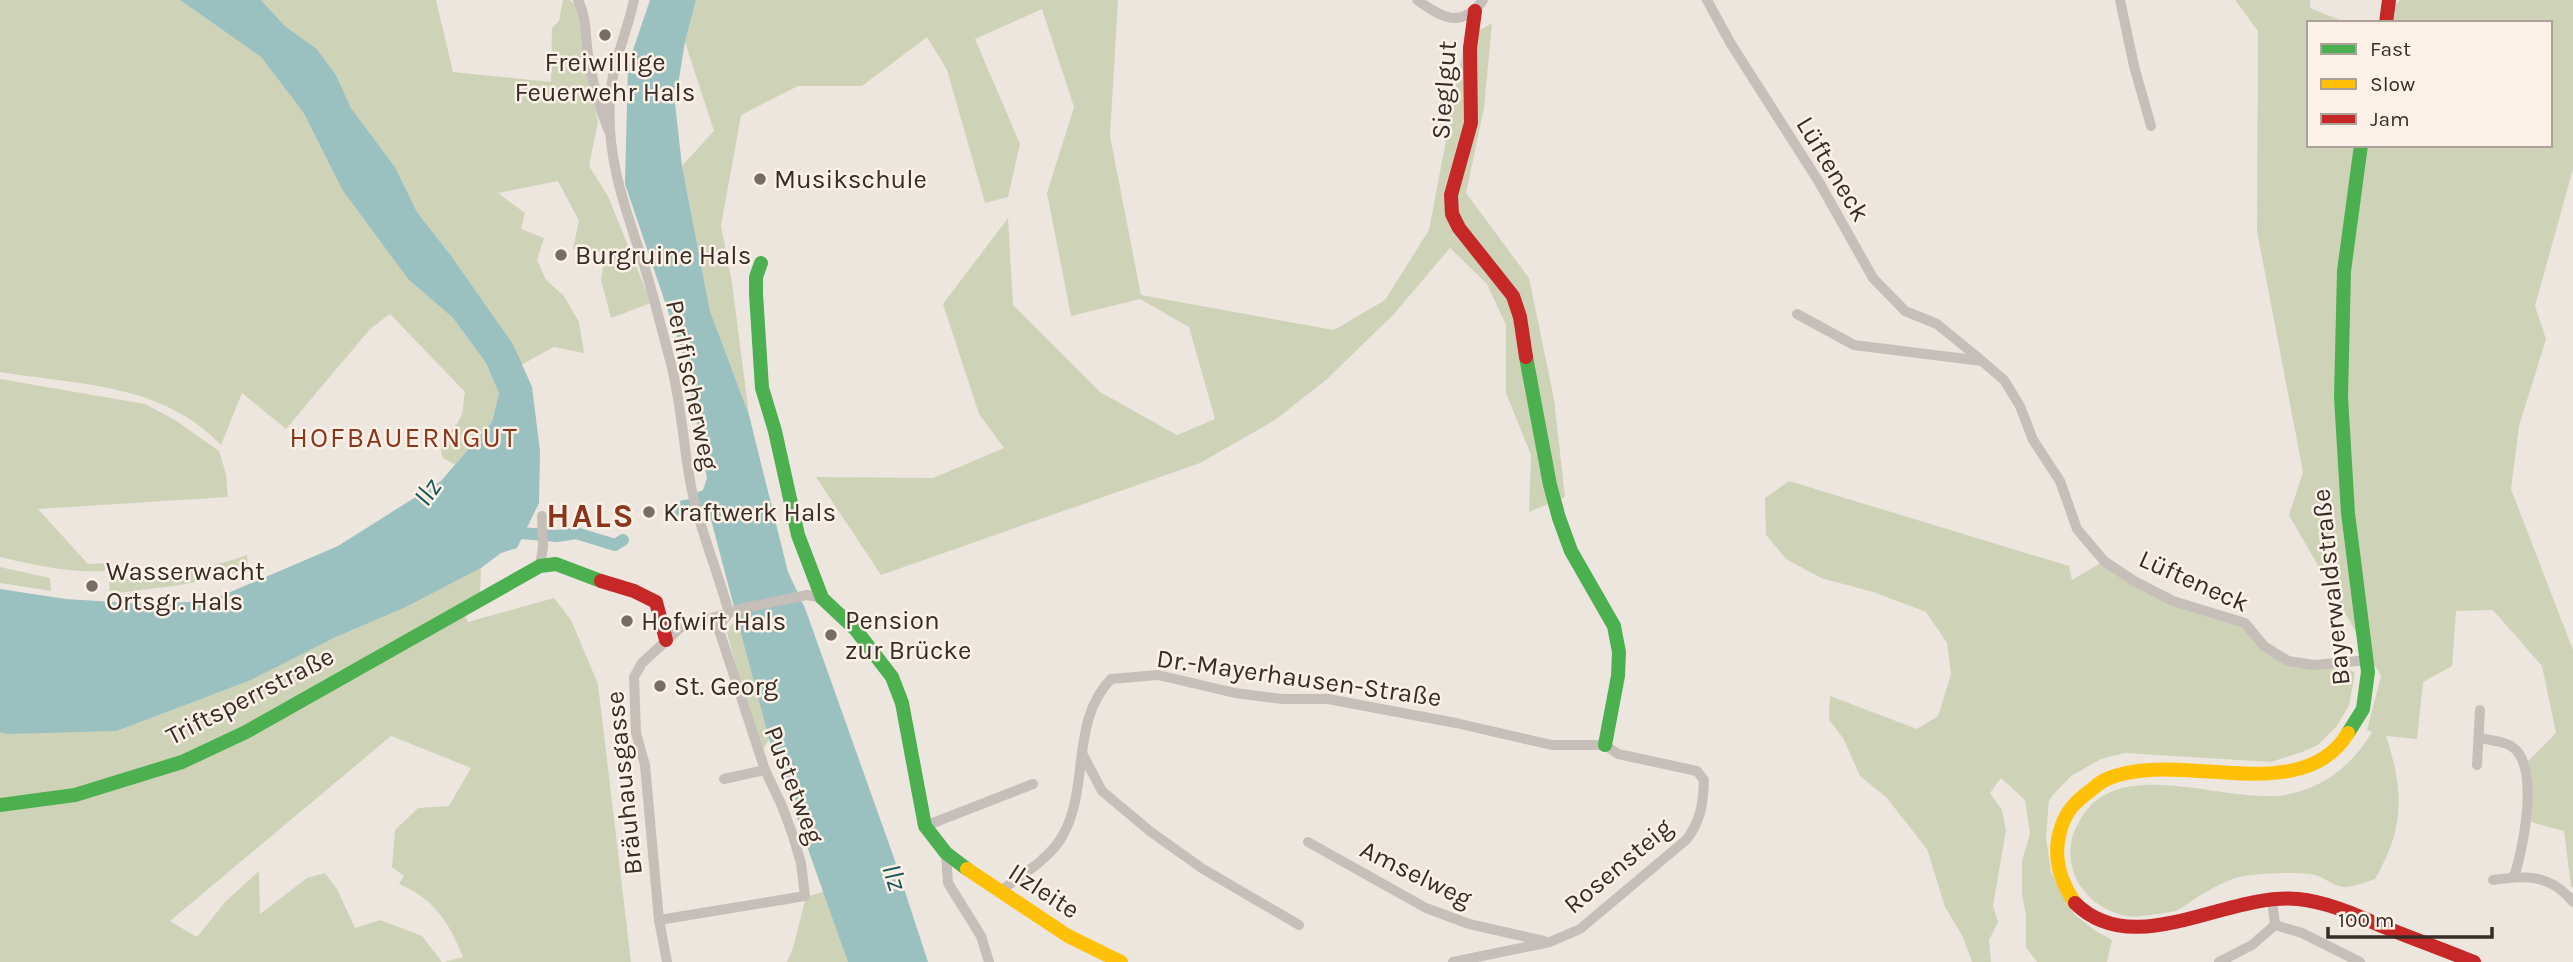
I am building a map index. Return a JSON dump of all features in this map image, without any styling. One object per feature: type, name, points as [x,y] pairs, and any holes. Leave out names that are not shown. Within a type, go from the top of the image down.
[{"type":"street","points":[[578,0],[585,13],[587,52],[598,102],[611,138]]},
{"type":"street","name":"Perlfischerweg","points":[[634,0],[613,73],[610,98],[612,155],[623,206],[645,270],[671,363],[683,418],[698,516],[729,613]]},
{"type":"street","points":[[1417,0],[1439,15],[1454,19],[1479,5]]},
{"type":"street","name":"Lüfteneck","points":[[1707,0],[1731,44],[1819,182],[1873,278],[1905,311],[1937,324],[2004,380],[2020,407],[2033,440],[2060,481],[2077,529],[2104,561],[2134,582],[2173,601],[2245,623],[2264,646],[2288,661],[2314,666],[2368,660]]},
{"type":"street","points":[[2120,0],[2134,66],[2151,126]]},
{"type":"street","points":[[2386,21],[2389,0]]},
{"type":"street","name":"Sieglgut","points":[[1479,5],[1470,48],[1471,122],[1451,195],[1452,214],[1459,228],[1513,296],[1520,317],[1533,399],[1559,518],[1571,551],[1614,626],[1619,652],[1618,676],[1605,744]]},
{"type":"street","name":"Bayerwaldstraße","points":[[2361,147],[2349,220],[2339,374],[2345,486],[2368,660],[2367,692],[2359,719],[2344,742],[2324,757],[2301,768],[2277,773],[2230,774],[2161,769],[2109,776],[2092,786],[2071,807],[2058,834],[2057,861],[2068,893],[2077,906],[2095,923],[2120,934],[2147,936],[2245,905],[2273,899],[2304,899],[2336,907],[2474,962]]},
{"type":"street","points":[[761,264],[755,294],[762,388],[815,597],[856,630],[892,677],[902,703],[925,826],[1033,784]]},
{"type":"street","points":[[1797,314],[1854,345],[1982,361]]},
{"type":"street","points":[[542,516],[543,547],[540,566],[556,564],[656,601],[666,640]]},
{"type":"street","name":"Triftsperrstraße","points":[[0,805],[75,795],[182,762],[246,732],[540,566]]},
{"type":"street","name":"Bräuhausgasse","points":[[667,962],[659,920],[645,765],[636,733],[634,677],[642,663],[680,628],[729,613],[815,597]]},
{"type":"street","name":"Pustetweg","points":[[659,920],[805,896],[801,863],[792,833],[765,771],[718,627],[729,613]]},
{"type":"street","name":"Dr.-Mayerhausen-Straße","points":[[999,892],[1037,863],[1062,838],[1074,800],[1087,718],[1099,692],[1111,679],[1158,676],[1236,693],[1282,699],[1328,699],[1456,723],[1552,746],[1605,744]]},
{"type":"street","points":[[2477,765],[2480,710]]},
{"type":"street","points":[[2479,738],[2511,745],[2523,757],[2528,788],[2522,852],[2514,877]]},
{"type":"street","name":"Rosensteig","points":[[1452,962],[1550,942],[1580,929],[1676,849],[1695,828],[1702,811],[1704,780],[1697,771],[1618,754],[1605,744]]},
{"type":"street","points":[[1082,753],[1102,791],[1152,832],[1203,869],[1300,925]]},
{"type":"street","points":[[724,779],[765,771]]},
{"type":"street","name":"Ilzleite","points":[[925,826],[946,853],[999,892],[1068,936],[1121,962]]},
{"type":"street","name":"Amselweg","points":[[1308,842],[1426,908],[1469,924],[1550,942]]},
{"type":"street","points":[[946,853],[948,883],[981,936],[989,962]]},
{"type":"street","points":[[2493,880],[2514,877],[2539,879],[2562,888],[2573,902]]},
{"type":"street","points":[[2273,899],[2275,925]]},
{"type":"street","points":[[2219,962],[2252,945],[2275,925]]},
{"type":"street","points":[[2275,925],[2302,933],[2360,962]]},
{"type":"green space","points":[[0,0],[180,0],[261,57],[303,112],[343,191],[408,279],[453,318],[494,378],[499,393],[492,422],[455,465],[443,458],[441,451],[444,440],[462,414],[465,392],[390,314],[370,329],[286,429],[242,393],[221,445],[198,425],[173,409],[146,398],[89,384],[0,372]]},
{"type":"green space","points":[[261,0],[436,0],[453,72],[551,82],[552,28],[559,21],[563,0],[569,0],[580,8],[585,62],[598,122],[589,166],[608,196],[651,303],[611,318],[601,280],[605,253],[573,249],[579,221],[558,181],[498,193],[525,213],[521,229],[544,238],[537,260],[546,280],[564,296],[579,322],[584,353],[554,347],[521,365],[513,344],[417,212],[395,167],[351,108],[336,75],[317,49],[285,26]]},
{"type":"green space","points":[[696,0],[1118,0],[1110,136],[1141,295],[1334,330],[1385,300],[1429,230],[1465,39],[1492,23],[1484,108],[1466,193],[1529,278],[1554,399],[1565,497],[1529,512],[1531,455],[1506,393],[1506,325],[1487,284],[1450,248],[1394,314],[1327,379],[1275,420],[1200,463],[881,575],[816,477],[933,478],[1004,448],[979,414],[943,304],[1008,218],[1013,305],[1100,392],[1177,435],[1215,419],[1189,327],[1140,299],[1071,316],[1047,193],[1074,107],[1042,9],[975,39],[1020,144],[1008,197],[985,203],[947,70],[927,37],[862,86],[798,86],[741,115],[721,226],[732,283],[749,415],[710,311],[682,166],[714,131],[685,42]]},
{"type":"green space","points":[[2235,0],[2310,0],[2310,8],[2342,21],[2307,21],[2307,147],[2552,147],[2552,21],[2380,21],[2400,0],[2573,0],[2573,169],[2535,306],[2546,339],[2519,426],[2511,489],[2573,650],[2573,887],[2564,831],[2531,822],[2532,780],[2528,761],[2556,733],[2542,666],[2493,610],[2456,611],[2452,666],[2423,682],[2417,739],[2386,736],[2396,774],[2398,809],[2392,843],[2375,879],[2344,887],[2310,874],[2243,876],[2220,884],[2175,911],[2132,916],[2107,909],[2090,898],[2073,871],[2071,845],[2077,825],[2097,800],[2120,789],[2147,785],[2265,796],[2290,794],[2315,785],[2337,772],[2356,754],[2372,732],[2367,730],[2381,676],[2289,515],[2303,472],[2257,231],[2258,31]]},
{"type":"green space","points":[[0,379],[145,404],[175,420],[219,451],[226,474],[228,497],[38,509],[88,564],[108,563],[104,571],[64,570],[0,557]]},
{"type":"green space","points":[[1789,481],[2069,566],[2072,580],[2104,561],[2173,601],[2245,623],[2288,661],[2347,668],[2355,673],[2349,706],[2336,727],[2318,745],[2271,762],[2125,753],[2101,759],[2071,776],[2053,795],[2049,800],[2046,838],[2051,872],[2075,915],[2112,940],[2107,962],[2037,962],[2026,947],[2022,861],[2030,834],[2025,800],[2001,778],[1990,793],[2002,810],[2006,830],[1993,906],[1998,922],[1989,940],[1991,962],[1972,962],[1963,937],[1945,907],[1927,849],[1886,797],[1860,776],[1843,738],[1829,720],[1830,696],[1917,729],[1938,716],[1951,674],[1947,643],[1926,612],[1873,592],[1821,578],[1786,559],[1766,535],[1765,498]]},
{"type":"green space","points":[[247,555],[248,570],[181,585],[110,594],[109,580],[196,569]]},
{"type":"green space","points":[[0,567],[50,578],[51,591],[0,583]]},
{"type":"green space","points":[[481,568],[480,593],[460,603],[468,622],[554,598],[571,620],[598,684],[631,962],[444,962],[463,957],[438,912],[421,896],[399,884],[404,876],[392,867],[395,830],[418,808],[449,806],[471,768],[391,736],[170,921],[197,937],[226,901],[259,871],[260,914],[307,878],[325,873],[337,889],[355,928],[380,920],[422,936],[442,962],[0,962],[0,732],[117,731],[251,680],[336,637],[406,607]]},
{"type":"green space","points":[[738,620],[769,739],[760,755],[726,629]]},
{"type":"green space","points":[[825,891],[849,962],[787,962],[806,897]]},
{"type":"water","name":"Ilz","points":[[180,0],[261,0],[285,26],[317,49],[336,75],[351,108],[395,167],[417,212],[513,344],[532,387],[540,451],[539,503],[517,548],[501,553],[481,568],[406,607],[336,637],[251,680],[117,731],[6,734],[0,732],[0,589],[66,599],[146,604],[188,602],[221,596],[338,546],[441,481],[492,422],[499,393],[486,363],[453,318],[408,279],[343,191],[303,112],[261,57]]},
{"type":"water","name":"Ilz","points":[[650,0],[696,0],[685,42],[675,103],[682,166],[710,311],[749,415],[788,572],[805,608],[928,962],[848,962],[769,739],[710,516],[699,514],[694,494],[703,490],[707,478],[685,361],[625,184],[628,65]]},
{"type":"waterway","points":[[670,513],[684,506],[707,503]]},
{"type":"waterway","points":[[508,532],[557,536],[576,533],[615,545],[623,540]]},
{"type":"traffic: fast","points":[[2348,733],[2363,709],[2368,672],[2348,513],[2341,397],[2344,271],[2361,147]]},
{"type":"traffic: fast","points":[[761,263],[756,277],[756,294],[762,388],[775,431],[798,535],[822,598],[856,630],[892,677],[902,703],[925,826],[946,853],[967,869]]},
{"type":"traffic: fast","points":[[1526,357],[1550,485],[1559,518],[1571,551],[1614,626],[1619,652],[1618,676],[1605,745]]},
{"type":"traffic: fast","points":[[0,805],[75,795],[182,762],[246,732],[540,566],[556,564],[601,581]]},
{"type":"traffic: slow","points":[[2075,903],[2065,886],[2059,867],[2058,838],[2072,807],[2103,781],[2135,771],[2270,773],[2301,768],[2327,756],[2348,733]]},
{"type":"traffic: slow","points":[[967,869],[1068,936],[1121,962]]},
{"type":"traffic: jam","points":[[2386,21],[2389,0]]},
{"type":"traffic: jam","points":[[1475,11],[1470,48],[1471,123],[1451,195],[1452,214],[1459,228],[1513,296],[1520,317],[1526,357]]},
{"type":"traffic: jam","points":[[601,581],[634,591],[656,602],[666,640]]},
{"type":"traffic: jam","points":[[2075,903],[2099,919],[2125,926],[2153,926],[2241,905],[2298,899],[2342,910],[2474,962]]},
{"type":"place","name":"Freiwillige Feuerwehr Hals","points":[[605,35]]},
{"type":"place","name":"Musikschule","points":[[760,179]]},
{"type":"place","name":"Burgruine Hals","points":[[561,255]]},
{"type":"place","name":"Kraftwerk Hals","points":[[649,512]]},
{"type":"place","name":"Wasserwacht Ortsgr. Hals","points":[[92,586]]},
{"type":"place","name":"Hofwirt Hals","points":[[627,621]]},
{"type":"place","name":"Pension zur Brücke","points":[[831,635]]},
{"type":"place","name":"St. Georg","points":[[660,686]]},
{"type":"district","name":"HOFBAUERNGUT","points":[[404,437]]},
{"type":"district","name":"HALS","points":[[591,516]]}]
